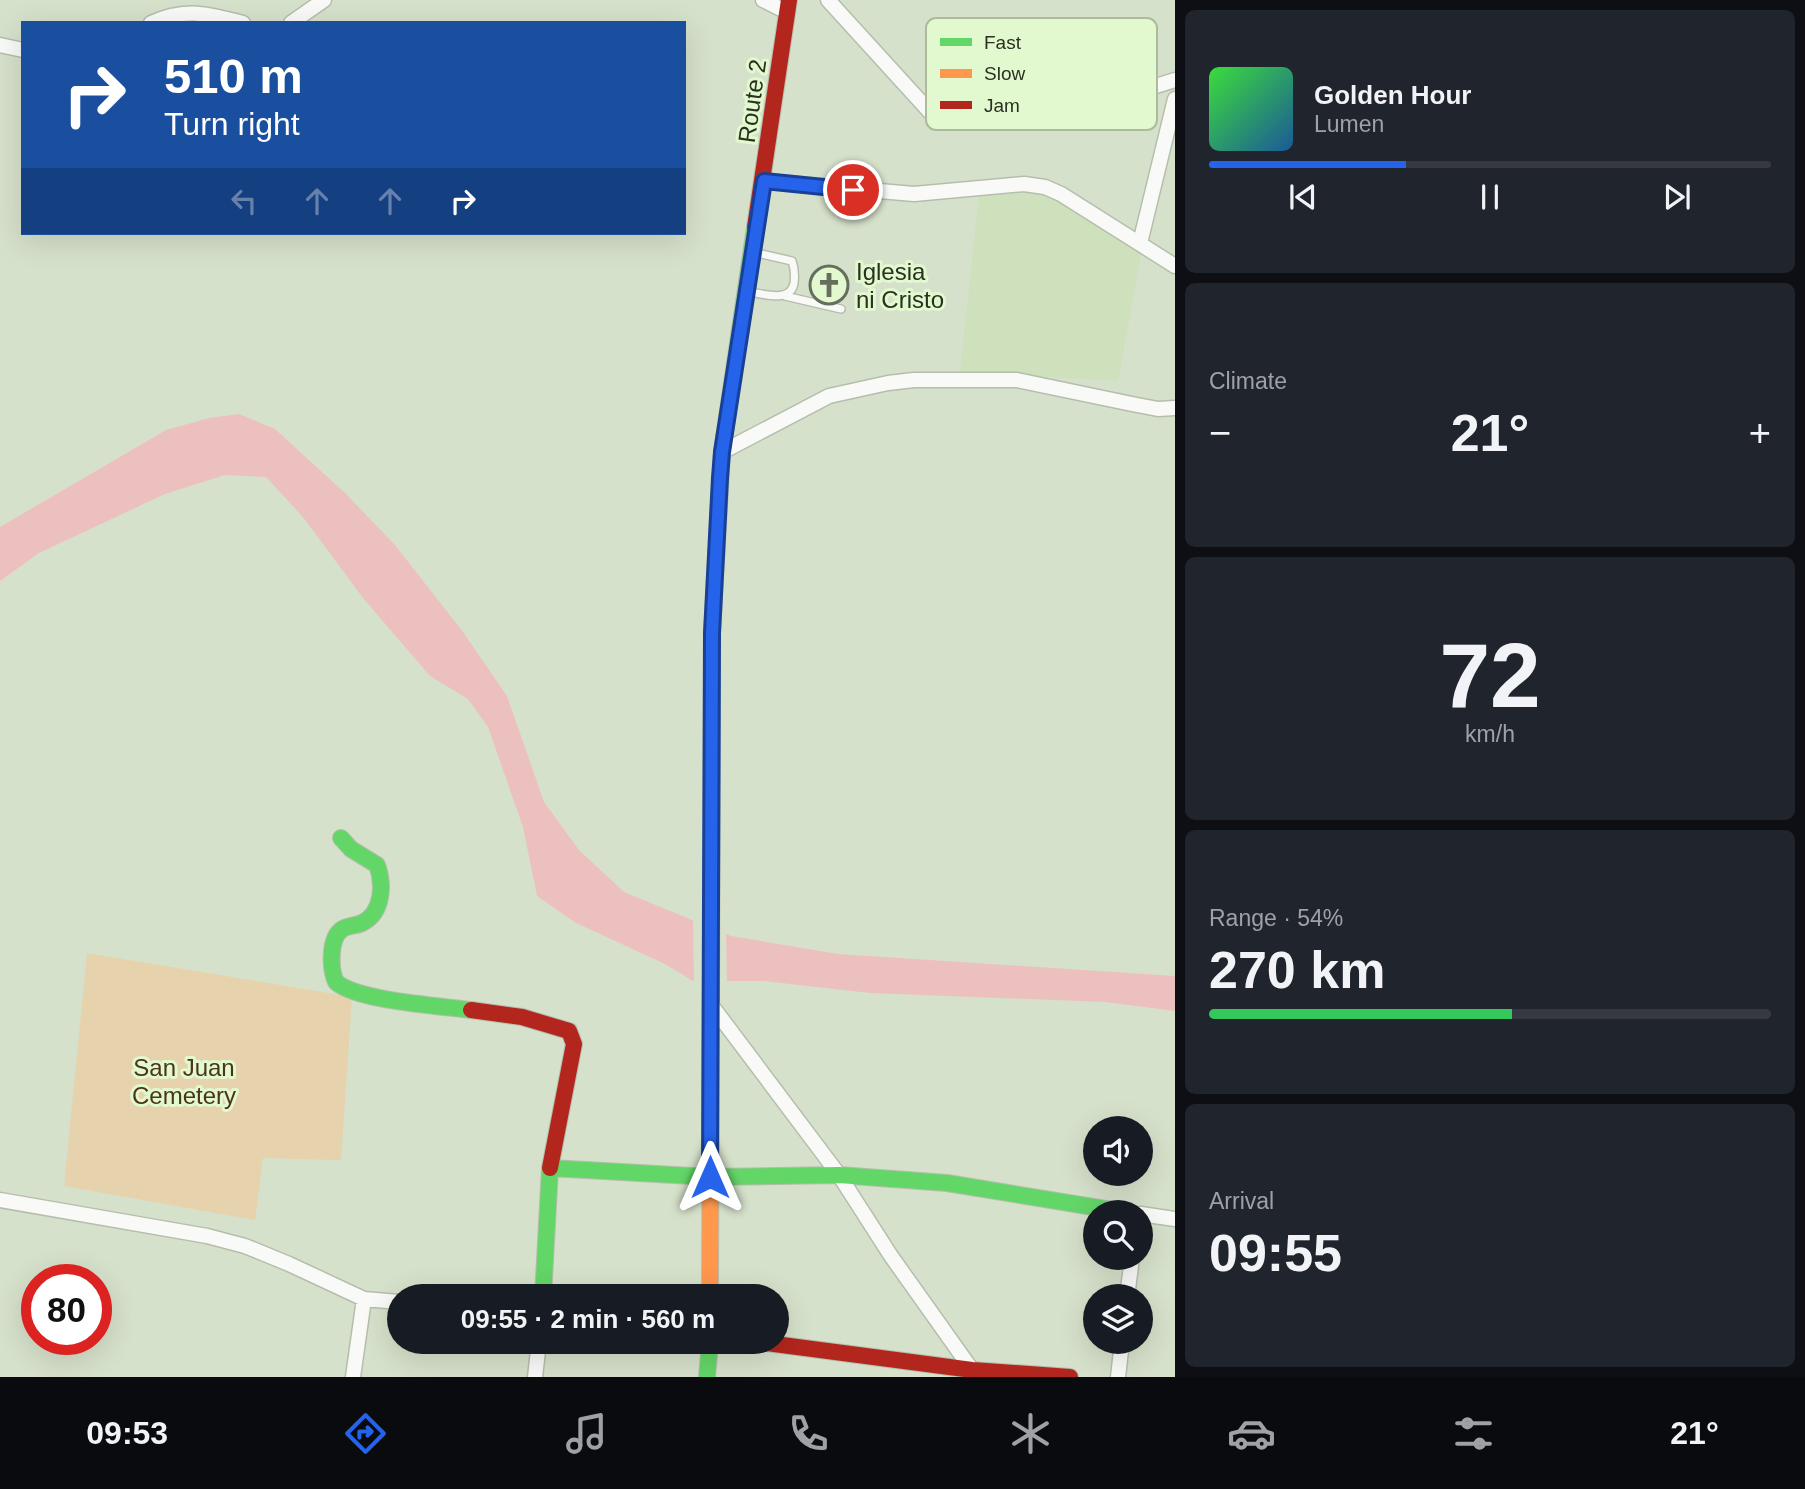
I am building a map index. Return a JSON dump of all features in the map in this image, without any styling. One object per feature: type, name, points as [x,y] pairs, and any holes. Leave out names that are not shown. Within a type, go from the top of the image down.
[{"type":"main road","name":"Route 2","points":[[710,1284],[712,633],[722,452],[788,6]]},
{"type":"main road","points":[[341,838],[351,849],[377,865],[381,894],[370,919],[340,931],[334,942],[334,981],[365,995],[522,1017],[572,1034],[574,1044],[550,1168],[544,1284]]},
{"type":"main road","points":[[550,1168],[710,1177],[839,1175],[947,1183],[1083,1205]]},
{"type":"main road","points":[[789,1346],[972,1370],[1070,1377]]},
{"type":"main road","points":[[707,1377],[709,1354]]},
{"type":"street","points":[[294,21],[324,0]]},
{"type":"street","points":[[763,0],[788,6]]},
{"type":"street","points":[[828,0],[926,108]]},
{"type":"street","points":[[156,21],[176,13],[190,12],[235,21]]},
{"type":"street","points":[[0,45],[21,50]]},
{"type":"street","points":[[1157,86],[1175,80]]},
{"type":"street","points":[[1140,243],[1175,99]]},
{"type":"street","points":[[764,181],[914,194],[1036,185],[1061,194],[1175,266]]},
{"type":"street","points":[[722,452],[829,396],[888,383],[1017,380],[1145,407],[1175,408]]},
{"type":"street","points":[[711,996],[839,1175],[891,1256],[972,1370]]},
{"type":"street","points":[[0,1200],[245,1246],[364,1299],[387,1301]]},
{"type":"street","points":[[1153,1216],[1175,1219]]},
{"type":"street","points":[[353,1377],[364,1299]]},
{"type":"street","points":[[535,1377],[538,1354]]},
{"type":"street","points":[[1118,1377],[1121,1354]]},
{"type":"lane","points":[[752,252],[792,261],[795,269],[793,288],[784,295]]},
{"type":"lane","points":[[746,292],[784,295],[841,309]]},
{"type":"shaded area","points":[[1038,189],[1122,237],[1141,255],[1118,381],[960,373],[979,194]]},
{"type":"shaded area","points":[[239,414],[275,429],[345,493],[395,545],[463,632],[507,696],[544,802],[579,850],[624,892],[731,936],[838,954],[1175,976],[1175,1011],[1105,1002],[870,993],[763,981],[693,981],[665,964],[576,923],[537,896],[523,827],[488,727],[468,699],[430,676],[363,598],[303,517],[266,477],[225,475],[165,494],[39,553],[0,581],[0,527],[166,430],[209,418]]},
{"type":"green space","name":"San Juan Cemetery","points":[[87,953],[352,997],[341,1160],[263,1158],[255,1220],[64,1186]]},
{"type":"pier","points":[[693,916],[726,930],[727,984],[694,984]]},
{"type":"traffic: fast","points":[[712,713],[712,633],[722,452],[755,227]]},
{"type":"traffic: fast","points":[[341,838],[351,849],[377,865],[381,889],[378,905],[369,918],[360,924],[343,928],[334,941],[332,955],[336,982],[362,994],[380,998],[471,1010]]},
{"type":"traffic: fast","points":[[544,1284],[550,1168],[710,1177],[839,1175],[947,1183],[1083,1205]]},
{"type":"traffic: fast","points":[[707,1377],[709,1354]]},
{"type":"traffic: slow","points":[[710,1284],[712,713]]},
{"type":"traffic: jam","points":[[755,227],[789,0]]},
{"type":"traffic: jam","points":[[471,1010],[522,1017],[569,1031],[574,1044],[550,1168]]},
{"type":"traffic: jam","points":[[789,1346],[972,1370],[1070,1377]]},
{"type":"place","name":"Iglesia ni Cristo","points":[[829,285]]},
{"type":"route","points":[[710,1177],[712,633],[722,452],[764,181],[853,190]]}]
